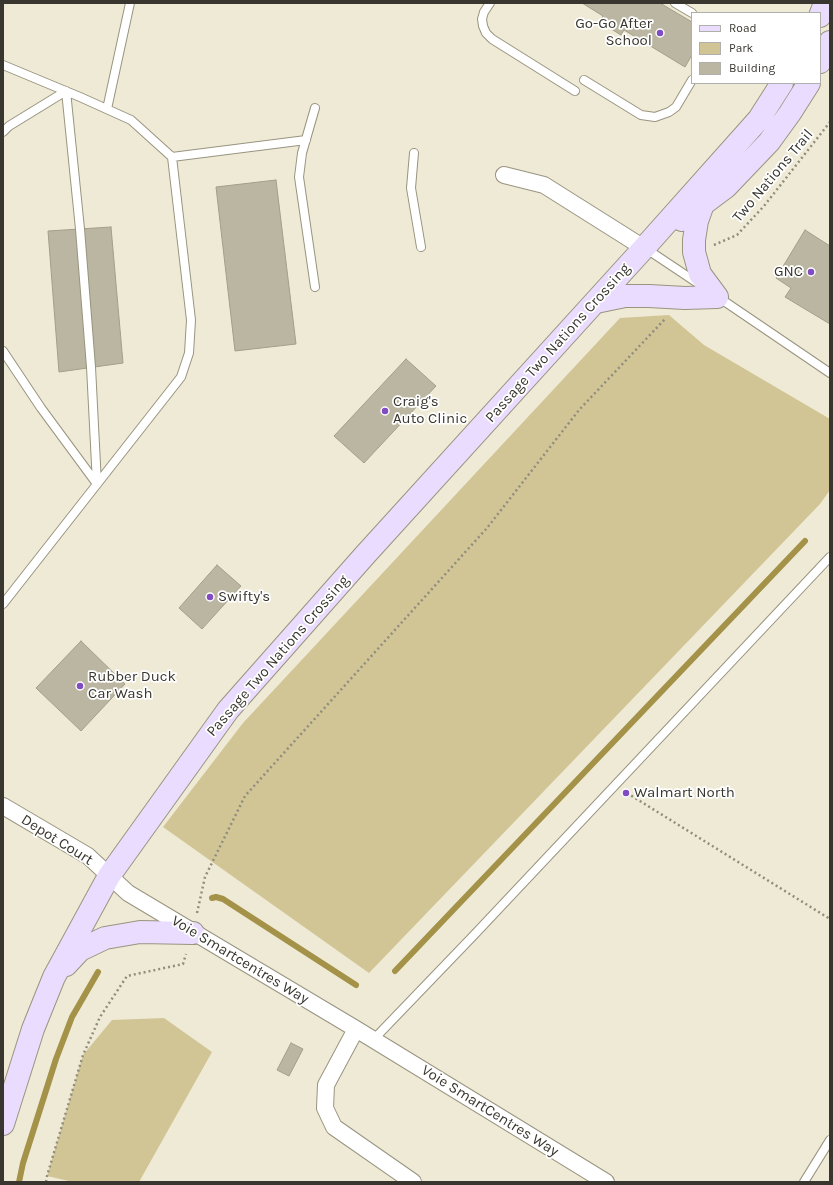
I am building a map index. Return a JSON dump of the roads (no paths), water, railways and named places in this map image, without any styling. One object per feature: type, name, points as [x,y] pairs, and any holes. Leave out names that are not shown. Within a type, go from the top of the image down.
[{"type":"main road","points":[[821,13],[825,3]]},
{"type":"main road","points":[[821,60],[830,42]]},
{"type":"main road","name":"Passage Two Nations Crossing","points":[[3,1124],[33,1030],[54,977],[109,876],[228,710],[365,555],[596,302],[759,119],[781,84]]},
{"type":"main road","name":"Passage Two Nations Crossing","points":[[644,248],[726,187],[769,142],[808,84]]},
{"type":"main road","points":[[703,204],[697,221],[694,252],[700,274],[717,297]]},
{"type":"main road","points":[[596,302],[625,296],[685,298],[717,297]]},
{"type":"main road","points":[[54,977],[80,950],[104,938],[140,932],[193,933]]},
{"type":"street","points":[[504,175],[544,185],[644,248]]},
{"type":"street","name":"Depot Court","points":[[3,806],[88,856],[109,876]]},
{"type":"street","name":"Voie Smartcentres Way","points":[[109,876],[128,893],[193,933],[374,1039]]},
{"type":"street","points":[[356,1029],[326,1085],[325,1108],[334,1127],[413,1182]]},
{"type":"street","name":"Voie SmartCentres Way","points":[[374,1039],[606,1182]]},
{"type":"lane","points":[[107,109],[130,3]]},
{"type":"lane","points":[[490,3],[484,12],[482,19],[486,33],[492,39],[575,91]]},
{"type":"lane","points":[[675,3],[691,13]]},
{"type":"lane","points":[[3,65],[66,90],[131,120],[172,157],[191,320],[189,353],[181,377],[3,604]]},
{"type":"lane","points":[[584,80],[641,115],[655,117],[669,112],[676,107],[691,82]]},
{"type":"lane","points":[[3,132],[9,126],[66,90]]},
{"type":"lane","points":[[66,90],[91,367],[97,484]]},
{"type":"lane","points":[[315,108],[302,153],[299,177],[315,287]]},
{"type":"lane","points":[[172,157],[306,140]]},
{"type":"lane","points":[[414,153],[411,188],[420,247]]},
{"type":"lane","points":[[644,248],[830,373]]},
{"type":"lane","points":[[3,351],[41,408],[97,484]]},
{"type":"lane","points":[[374,1039],[830,557]]},
{"type":"lane","points":[[804,1182],[830,1140]]},
{"type":"waterway","points":[[395,971],[805,541]]},
{"type":"waterway","points":[[212,898],[216,897],[223,899],[356,985]]},
{"type":"waterway","points":[[19,1182],[23,1163],[56,1059],[72,1017],[98,972]]},
{"type":"place","name":"Go-Go After School","points":[[660,33]]},
{"type":"place","name":"GNC","points":[[811,272]]},
{"type":"place","name":"Craig's Auto Clinic","points":[[385,411]]},
{"type":"place","name":"Swifty's","points":[[210,597]]},
{"type":"place","name":"Rubber Duck Car Wash","points":[[80,686]]},
{"type":"place","name":"Walmart North","points":[[626,793]]}]
